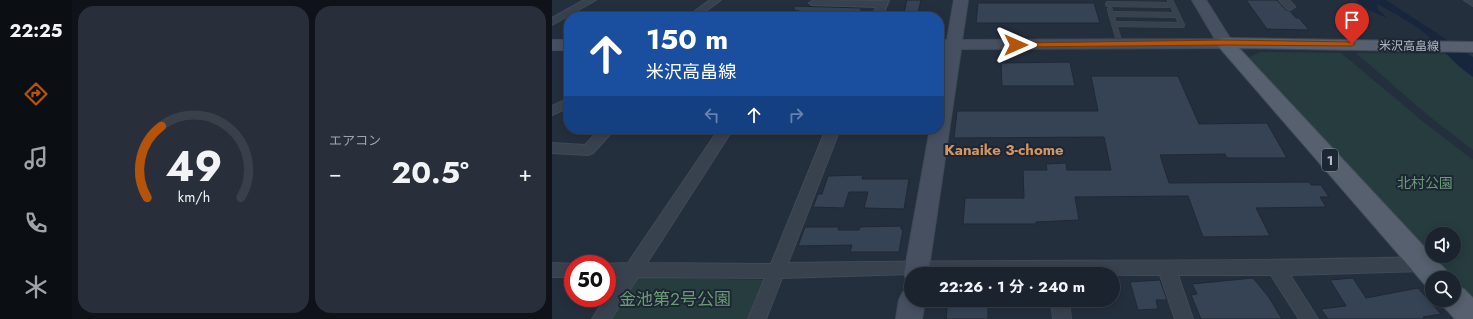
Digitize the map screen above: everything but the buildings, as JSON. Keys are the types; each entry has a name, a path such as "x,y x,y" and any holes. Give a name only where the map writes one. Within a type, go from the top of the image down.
{"main road":[{"name":"米沢高畠線","path":"1225,42 1473,47"},
{"name":"1","path":"1225,42 1430,271"},
{"path":"1461,305 1473,318"}],"street":[{"path":"570,12 591,0"},
{"path":"699,12 716,0"},
{"path":"944,68 947,45 961,0"},
{"path":"1199,0 1225,42"},
{"path":"1469,0 1473,3"},
{"path":"814,3 883,2 879,12"},
{"path":"552,22 564,15"},
{"path":"947,45 1225,42"},
{"path":"552,45 564,45"},
{"path":"552,111 564,105"},
{"path":"552,148 588,150 603,134"},
{"path":"601,319 723,134"},
{"path":"757,319 831,134"},
{"path":"918,267 935,134"},
{"path":"1120,269 1166,267 1430,271"},
{"path":"1166,267 1184,319"},
{"path":"1276,268 1309,319"},
{"path":"552,270 564,270"},
{"path":"616,270 904,271"},
{"path":"909,319 911,307"},
{"path":"1061,307 1062,319"}],"lane":[{"path":"1114,24 1182,25 1171,2 1107,2 1120,44"},
{"path":"1111,14 1177,14"}],"green space":[{"name":"北村公園","path":"1261,52 1341,53 1421,120 1473,160 1473,306 1461,293 1461,271 1441,271 1433,263 1461,263 1461,227 1425,227 1425,254 1244,59"},
{"path":"1356,53 1473,54 1473,150 1430,117"},
{"name":"金池第２号公園","path":"634,277 768,280 751,319 607,319"}],"water":[{"path":"1356,0 1386,0 1473,57 1473,77 1427,35 1409,22 1377,4 1378,9 1387,18 1369,10"}],"waterway":[{"path":"807,12 813,0"}],"district":[{"name":"Kanaike 3-chome","path":"1004,150"}],"route":[{"path":"1016,45 1225,42 1352,44"}]}
